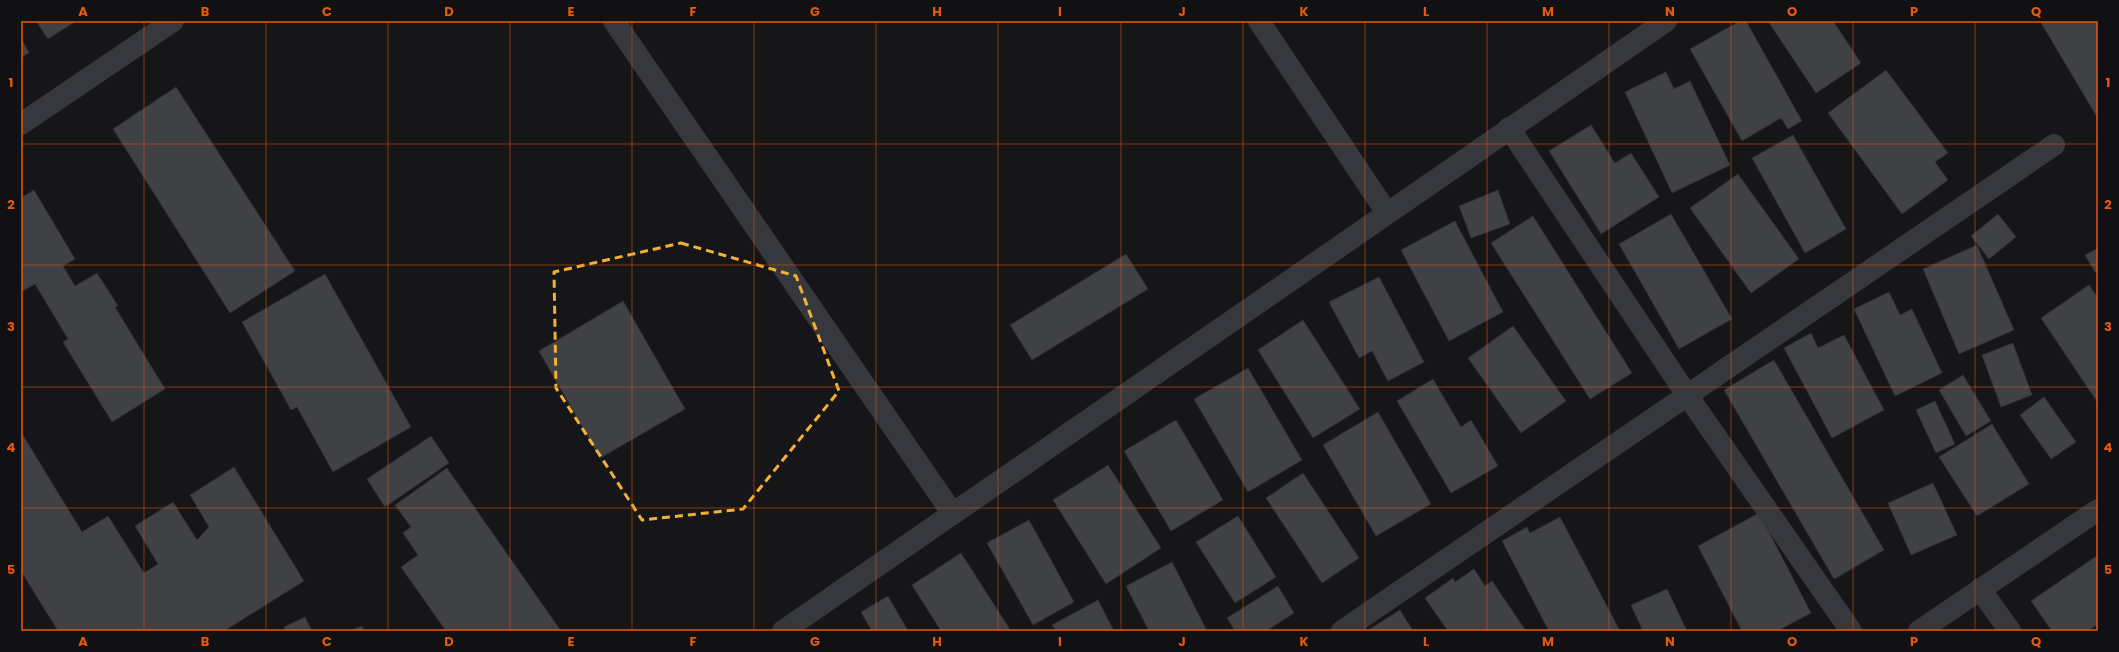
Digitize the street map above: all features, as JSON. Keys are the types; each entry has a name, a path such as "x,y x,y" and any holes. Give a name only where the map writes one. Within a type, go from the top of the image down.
{"street":[{"path":"21,124 173,21"},
{"path":"614,21 953,514"},
{"path":"1259,21 1387,213"},
{"path":"793,628 953,514 1509,128 1666,21"},
{"path":"1509,128 1687,395 1851,631"},
{"path":"1342,631 2054,145"},
{"path":"1919,631 2098,510"},
{"path":"1980,589 2010,631"}],"highlighted area":[{"path":"681,243 796,276 839,391 743,509 642,520 556,388 554,272"}],"building":[{"path":"36,21 76,21 48,39"},
{"path":"1740,21 1746,21 1802,121 1788,129 1781,118 1742,141 1690,49"},
{"path":"1768,21 1833,21 1861,63 1816,93"},
{"path":"2040,21 2098,21 2097,117"},
{"path":"21,38 29,53 21,57"},
{"path":"1886,70 1948,153 1935,162 1948,180 1902,214 1828,113"},
{"path":"1666,72 1674,89 1690,81 1730,165 1672,193 1625,92"},
{"path":"176,87 295,271 230,313 113,129"},
{"path":"1591,125 1615,163 1631,153 1659,197 1601,234 1549,151"},
{"path":"1793,135 1846,229 1805,253 1752,158"},
{"path":"1738,174 1799,259 1751,293 1690,208"},
{"path":"34,190 75,259 63,266 75,286 97,273 118,306 115,307 165,389 112,422 63,342 68,339 35,284 21,292 21,198"},
{"path":"1498,190 1510,224 1471,238 1459,206"},
{"path":"1671,214 1732,319 1679,349 1619,244"},
{"path":"1998,214 2016,237 1989,259 1971,236"},
{"path":"1533,216 1632,373 1590,399 1491,243"},
{"path":"1455,221 1503,312 1449,341 1401,250"},
{"path":"1977,245 2014,330 1959,354 1923,269"},
{"path":"2098,248 2098,270 2095,272 2085,255"},
{"path":"1126,254 1148,289 1032,360 1010,325"},
{"path":"325,274 411,427 333,472 297,407 291,410 242,322"},
{"path":"1379,277 1424,362 1388,381 1372,351 1359,358 1329,302"},
{"path":"2089,285 2098,298 2098,403 2041,318"},
{"path":"1889,292 1900,315 1912,309 1942,373 1895,396 1854,309"},
{"path":"623,301 685,409 600,458 539,351"},
{"path":"1303,320 1360,409 1313,438 1258,350"},
{"path":"1513,326 1566,401 1521,433 1468,358"},
{"path":"1811,333 1818,348 1844,335 1884,410 1832,438 1784,348"},
{"path":"2013,343 2032,395 2001,407 1982,355"},
{"path":"1774,360 1884,550 1834,579 1724,390"},
{"path":"1248,368 1302,460 1248,492 1194,399"},
{"path":"1963,375 1991,421 1966,436 1939,390"},
{"path":"1433,379 1461,427 1471,420 1498,466 1451,493 1397,401"},
{"path":"2044,397 2076,442 2051,459 2020,415"},
{"path":"1935,401 1955,444 1936,453 1916,410"},
{"path":"1378,412 1431,504 1376,536 1323,445"},
{"path":"1176,420 1223,500 1171,531 1124,451"},
{"path":"1992,424 2029,484 1977,516 1939,457"},
{"path":"21,432 82,532 108,516 144,573 158,564 135,526 173,502 197,540 209,527 190,495 234,467 304,581 224,631 58,631 21,571"},
{"path":"431,436 449,463 385,507 367,479"},
{"path":"1108,465 1161,548 1106,584 1053,500"},
{"path":"447,468 561,631 446,631 401,567 418,555 403,533 411,527 395,505"},
{"path":"1303,473 1359,558 1322,583 1266,498"},
{"path":"1933,483 1957,535 1911,555 1888,503"},
{"path":"1759,513 1811,613 1777,631 1742,631 1698,546"},
{"path":"1238,516 1276,577 1235,603 1196,542"},
{"path":"1560,517 1620,631 1549,631 1502,541 1527,527 1530,533"},
{"path":"1029,520 1074,602 1033,625 987,543"},
{"path":"961,553 1011,631 941,631 912,585"},
{"path":"2098,555 2098,624 2088,631 2052,631 2031,601"},
{"path":"1172,562 1207,631 1149,631 1126,586"},
{"path":"1474,569 1485,586 1492,581 1526,631 1448,631 1425,598 1453,578 1455,582"},
{"path":"1278,586 1294,613 1266,631 1235,631 1227,618"},
{"path":"1667,589 1687,631 1643,631 1631,605"},
{"path":"888,596 908,631 872,631 861,612"},
{"path":"1098,600 1114,631 1056,631 1052,625"},
{"path":"1400,610 1413,631 1367,631"},
{"path":"305,617 312,631 286,631 284,627"},
{"path":"362,626 364,631 349,631"}]}
